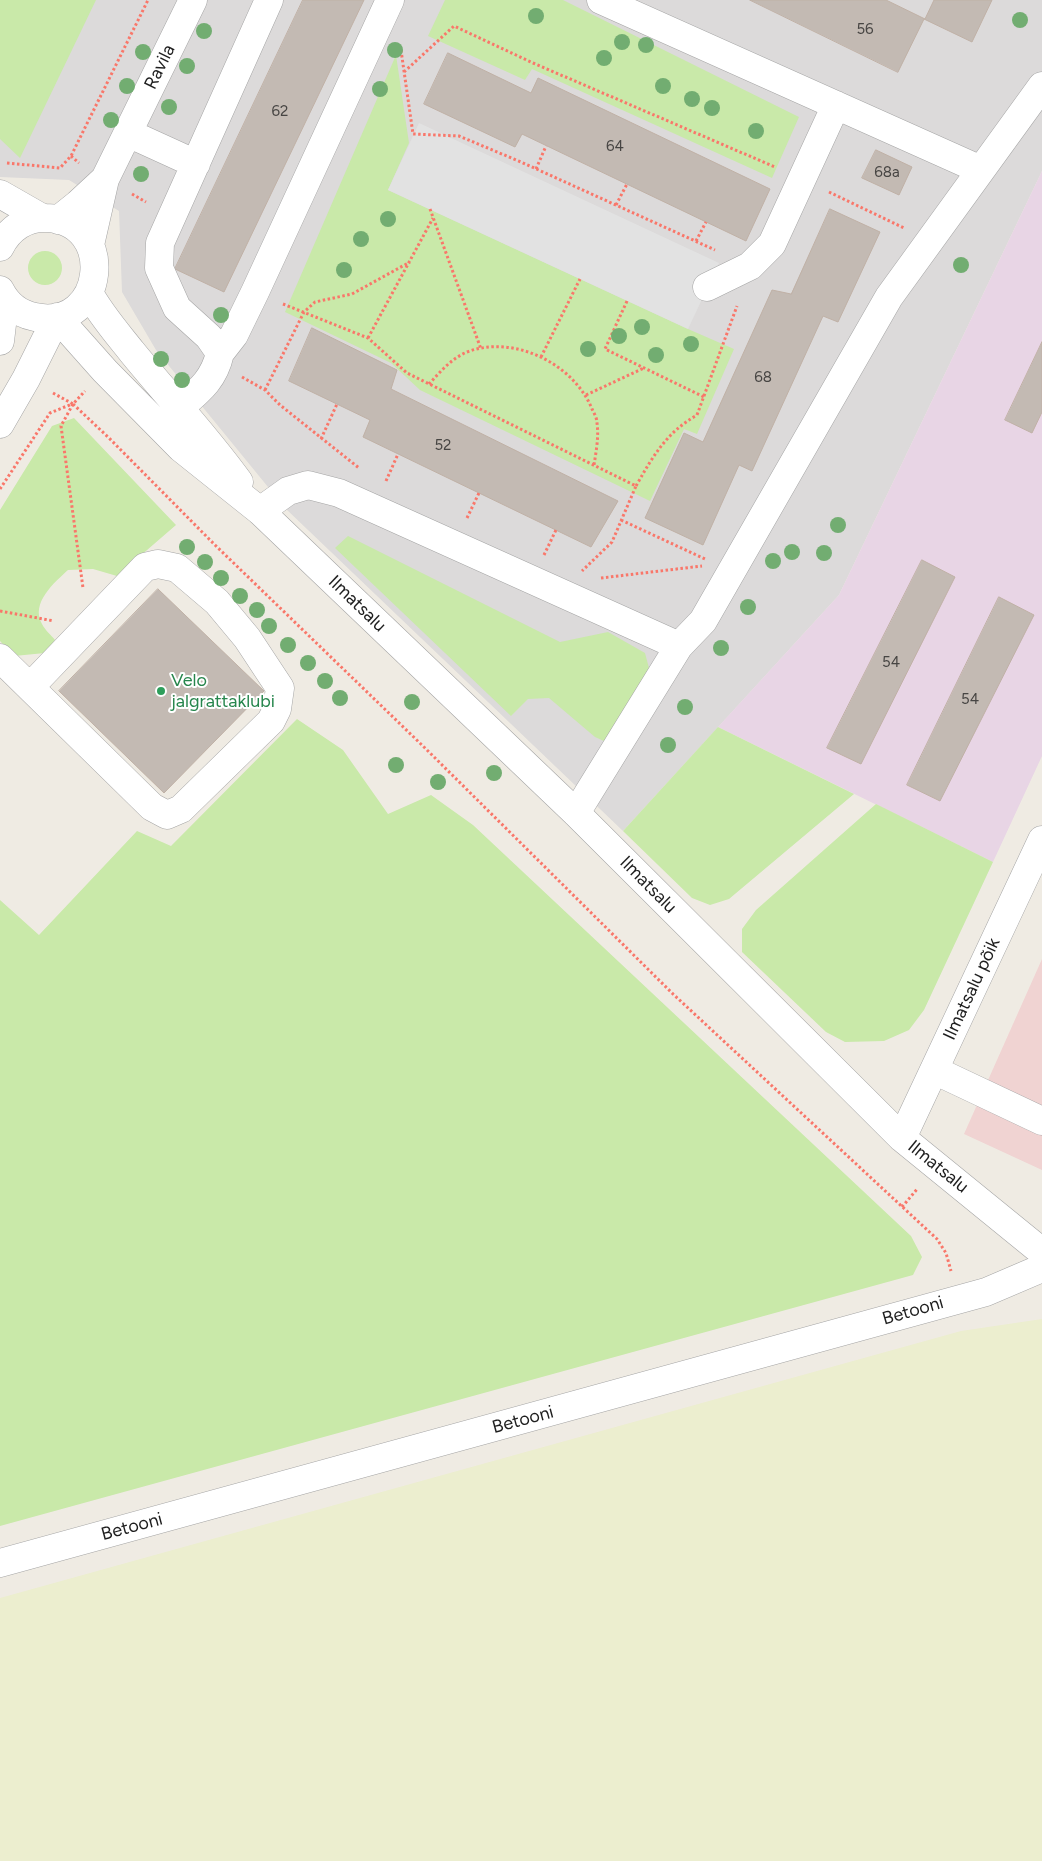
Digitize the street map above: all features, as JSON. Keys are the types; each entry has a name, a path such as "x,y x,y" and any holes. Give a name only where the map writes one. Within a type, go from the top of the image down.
{"street":[{"name":"Ravila","path":"90,245 106,179 193,0"},
{"path":"220,353 209,337 177,308 159,268 160,243 269,0"},
{"path":"178,408 207,384 220,353 234,335 390,0"},
{"path":"601,0 981,170"},
{"path":"576,814 679,646 703,621 726,563 889,297 1042,86"},
{"path":"707,287 752,263 772,244 836,105"},
{"path":"128,133 196,164"},
{"name":"Ravila","path":"0,246 4,238 15,228 28,221 50,219 78,204 106,179"},
{"path":"0,194 50,219 71,225 82,234 90,245 95,261 95,278 89,294 81,304 57,318 42,319 28,316 15,309 2,294"},
{"path":"0,341 2,294"},
{"name":"Ilmatsalu","path":"89,294 99,310 178,408 220,456 260,511"},
{"path":"0,424 26,379 57,318"},
{"name":"Ilmatsalu","path":"57,318 181,448 260,511 576,814 902,1138 1042,1252"},
{"path":"260,511 288,491 308,485 339,494 679,646"},
{"path":"0,658 152,807 167,815 181,809 271,720 277,709 280,688 247,638 217,602 177,568 158,564 145,567 30,687"},
{"name":"Ilmatsalu põik","path":"902,1138 1042,840"},
{"path":"934,1070 1042,1121"},
{"name":"Betooni","path":"0,1563 986,1292 1042,1268"}],"path":[{"path":"0,163 60,168 71,156 148,0"},
{"path":"404,72 454,26 533,63 802,179 930,240"},
{"path":"400,45 413,134 459,136 696,241 752,263 697,415 681,424 653,454 636,486 612,542 560,593"},
{"path":"536,169 546,146"},
{"path":"616,205 627,184"},
{"path":"430,209 481,348"},
{"path":"368,338 433,218"},
{"path":"696,241 706,222"},
{"path":"265,390 304,312 315,302 352,294 410,262"},
{"path":"542,358 580,279"},
{"path":"255,292 368,338 407,373 636,486"},
{"path":"626,301 605,349 704,397"},
{"path":"429,384 450,363 466,353 481,348 511,347 542,358 563,371 586,395 597,422 597,446 594,466"},
{"path":"586,395 644,368"},
{"path":"0,611 88,627 61,426 73,404 90,386"},
{"path":"52,392 73,404 109,438 208,538 440,762 673,994 937,1239 946,1253 959,1299"},
{"path":"0,489 50,413 73,404"},
{"path":"322,438 337,404"},
{"path":"383,486 398,454"},
{"path":"466,520 479,493"},
{"path":"621,520 726,563"},
{"path":"544,557 556,530"},
{"path":"600,578 726,563"},
{"path":"902,1207 923,1182"}],"shaded area":[{"path":"0,0 1042,0 1042,171 839,595 623,831 286,509 156,350 122,292 119,211 69,180 0,177"},
{"path":"419,123 719,263 688,329 388,190"},
{"path":"1042,171 1042,756 993,862 718,727 839,595"},
{"path":"1042,959 1042,1170 964,1134"}],"green space":[{"path":"0,0 96,0 20,158 0,139"},
{"path":"445,0 563,0 799,117 772,178 532,69 525,80 428,36"},
{"path":"396,55 409,143 388,190 734,349 697,434 684,429 650,501 420,390 391,363 285,312"},
{"path":"45,251 52,252 57,256 61,261 61,275 57,280 52,284 45,285 38,284 33,280 29,275 28,268 29,261 33,256 38,252"},
{"path":"74,418 176,525 117,576 93,569 68,570 51,587 39,608 42,624 55,640 45,653 14,656 0,641 0,510 52,426"},
{"path":"348,536 560,642 608,632 645,653 649,668 606,742 595,737 549,698 528,699 511,716 335,548"},
{"path":"297,719 343,750 388,814 431,795 473,825 911,1236 922,1257 913,1275 0,1526 0,900 39,935 137,831 171,846"},
{"path":"718,727 854,794 729,899 710,905 692,898 623,831"},
{"path":"876,804 993,862 924,1010 909,1030 884,1041 845,1042 826,1032 742,952 742,929 756,910"},
{"path":"1042,1319 1042,1861 0,1861 0,1598 961,1331"}],"building":[{"path":"303,0 364,0 224,292 175,269"},
{"path":"750,0 886,0 925,19 934,0 992,0 972,42 924,19 898,72"},
{"path":"448,53 531,93 538,78 770,189 746,241 522,134 515,147 424,104"},
{"path":"876,150 912,167 899,195 862,178"},
{"path":"830,209 880,232 838,322 823,316 752,471 739,465 703,545 645,518 684,433 703,442 772,290 791,294"},
{"path":"312,328 397,370 391,389 618,501 591,547 363,437 370,420 289,381"},
{"path":"1042,342 1042,412 1032,433 1005,420"},
{"path":"922,560 955,577 861,764 827,748"},
{"name":"Velo jalgrattaklubi","path":"158,589 264,691 164,793 59,691"},
{"path":"999,597 1034,615 940,801 907,785"}],"place":[{"name":"Velo jalgrattaklubi","path":"161,691"}]}
